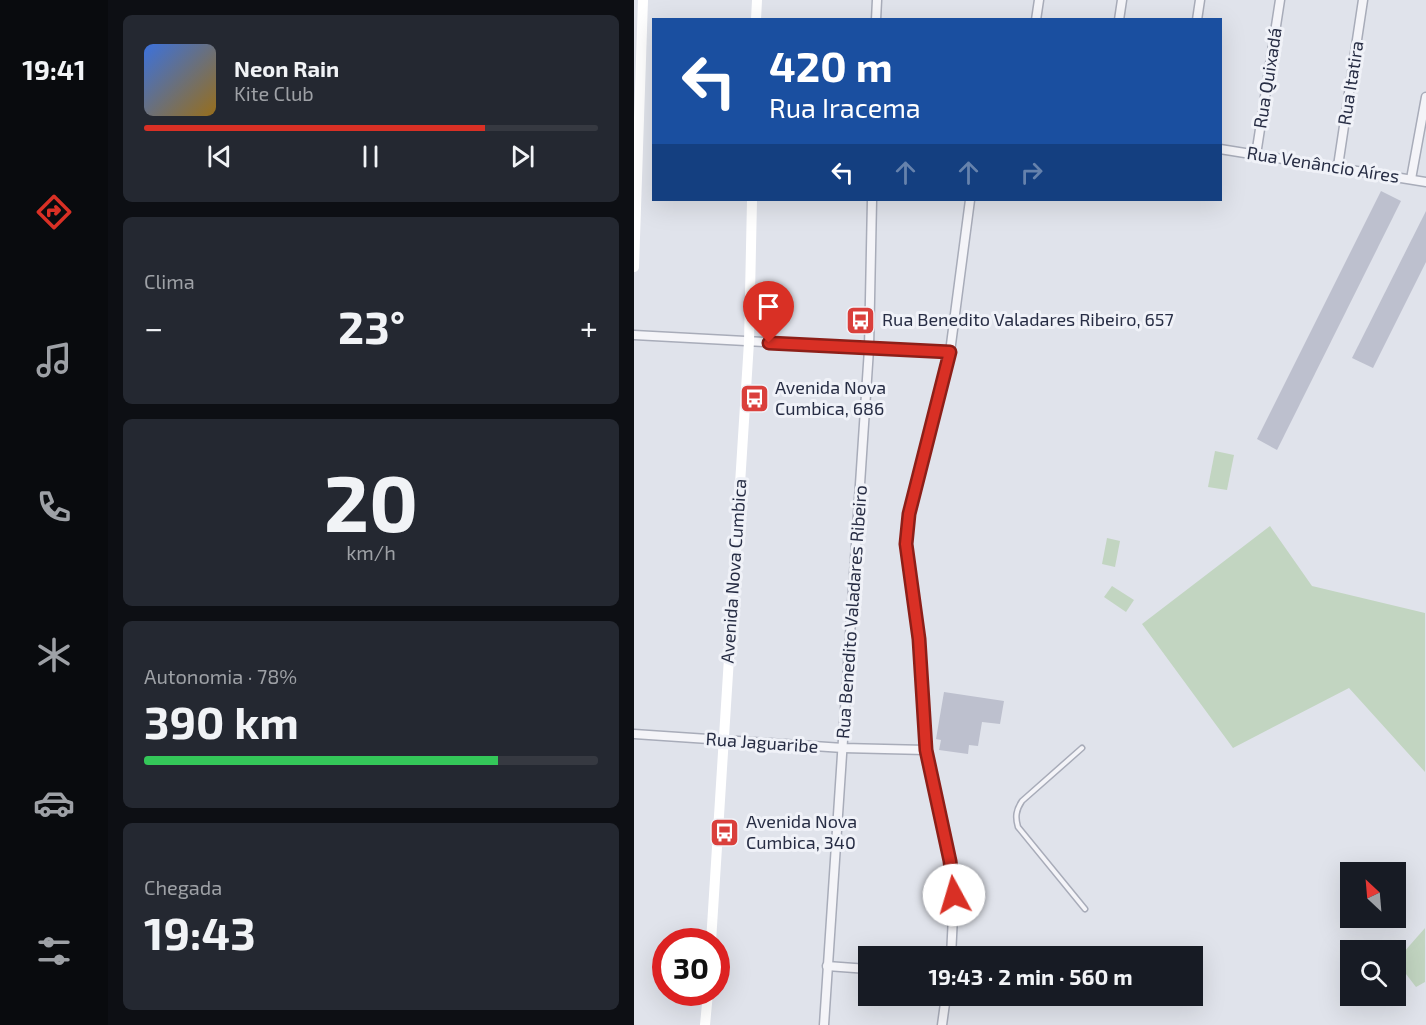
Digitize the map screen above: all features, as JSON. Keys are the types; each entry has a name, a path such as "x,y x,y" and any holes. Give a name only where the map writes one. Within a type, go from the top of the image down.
{"street":[{"path":"636,0 644,15"},
{"path":"634,267 638,75 644,15 643,0"},
{"path":"756,18 757,0"},
{"path":"876,18 877,0"},
{"path":"1036,18 1039,0"},
{"path":"1118,18 1122,0"},
{"path":"1197,18 1200,0"},
{"name":"Rua Quixadá","path":"1255,155 1280,0"},
{"name":"Rua Itatira","path":"1338,166 1363,0"},
{"path":"1411,179 1426,97"},
{"name":"Rua Venâncio Aíres","path":"1222,149 1338,166 1426,182"},
{"name":"Avenida Nova Cumbica","path":"712,928 749,342 752,201"},
{"name":"Rua Benedito Valadares Ribeiro","path":"824,1025 869,348 872,201"},
{"path":"952,946 954,895 950,861 926,750 919,639 906,560 906,529 950,352 970,201"},
{"path":"634,335 950,352"},
{"name":"Rua Jaguaribe","path":"634,734 843,748 926,750"},
{"path":"827,966 858,968"},
{"path":"705,1025 707,1006"},
{"path":"942,1025 945,1006"}],"lane":[{"path":"1082,748 1022,801 1016,820 1018,827 1085,909"}],"green space":[{"path":"1215,451 1234,455 1227,490 1208,487"},
{"path":"1270,526 1312,586 1425,613 1425,772 1349,688 1233,748 1142,624"},
{"path":"1107,538 1120,541 1115,567 1102,564"},
{"path":"1112,586 1134,600 1126,612 1104,597"},
{"path":"1425,928 1425,982 1416,987 1406,974 1406,950"}],"building":[{"path":"1381,191 1401,201 1277,450 1257,439"},
{"path":"1426,211 1426,262 1373,368 1352,358"},
{"path":"944,692 1004,701 1000,724 982,722 978,746 969,745 968,754 939,750 941,740 936,739"}],"place":[{"name":"Rua Benedito Valadares Ribeiro, 657","path":"861,320"},
{"name":"Avenida Nova Cumbica, 686","path":"754,398"},
{"name":"Avenida Nova Cumbica, 340","path":"725,832"}],"route":[{"path":"769,343 950,352 909,514 906,529 906,560 919,639 926,750 950,861 954,895"}]}
